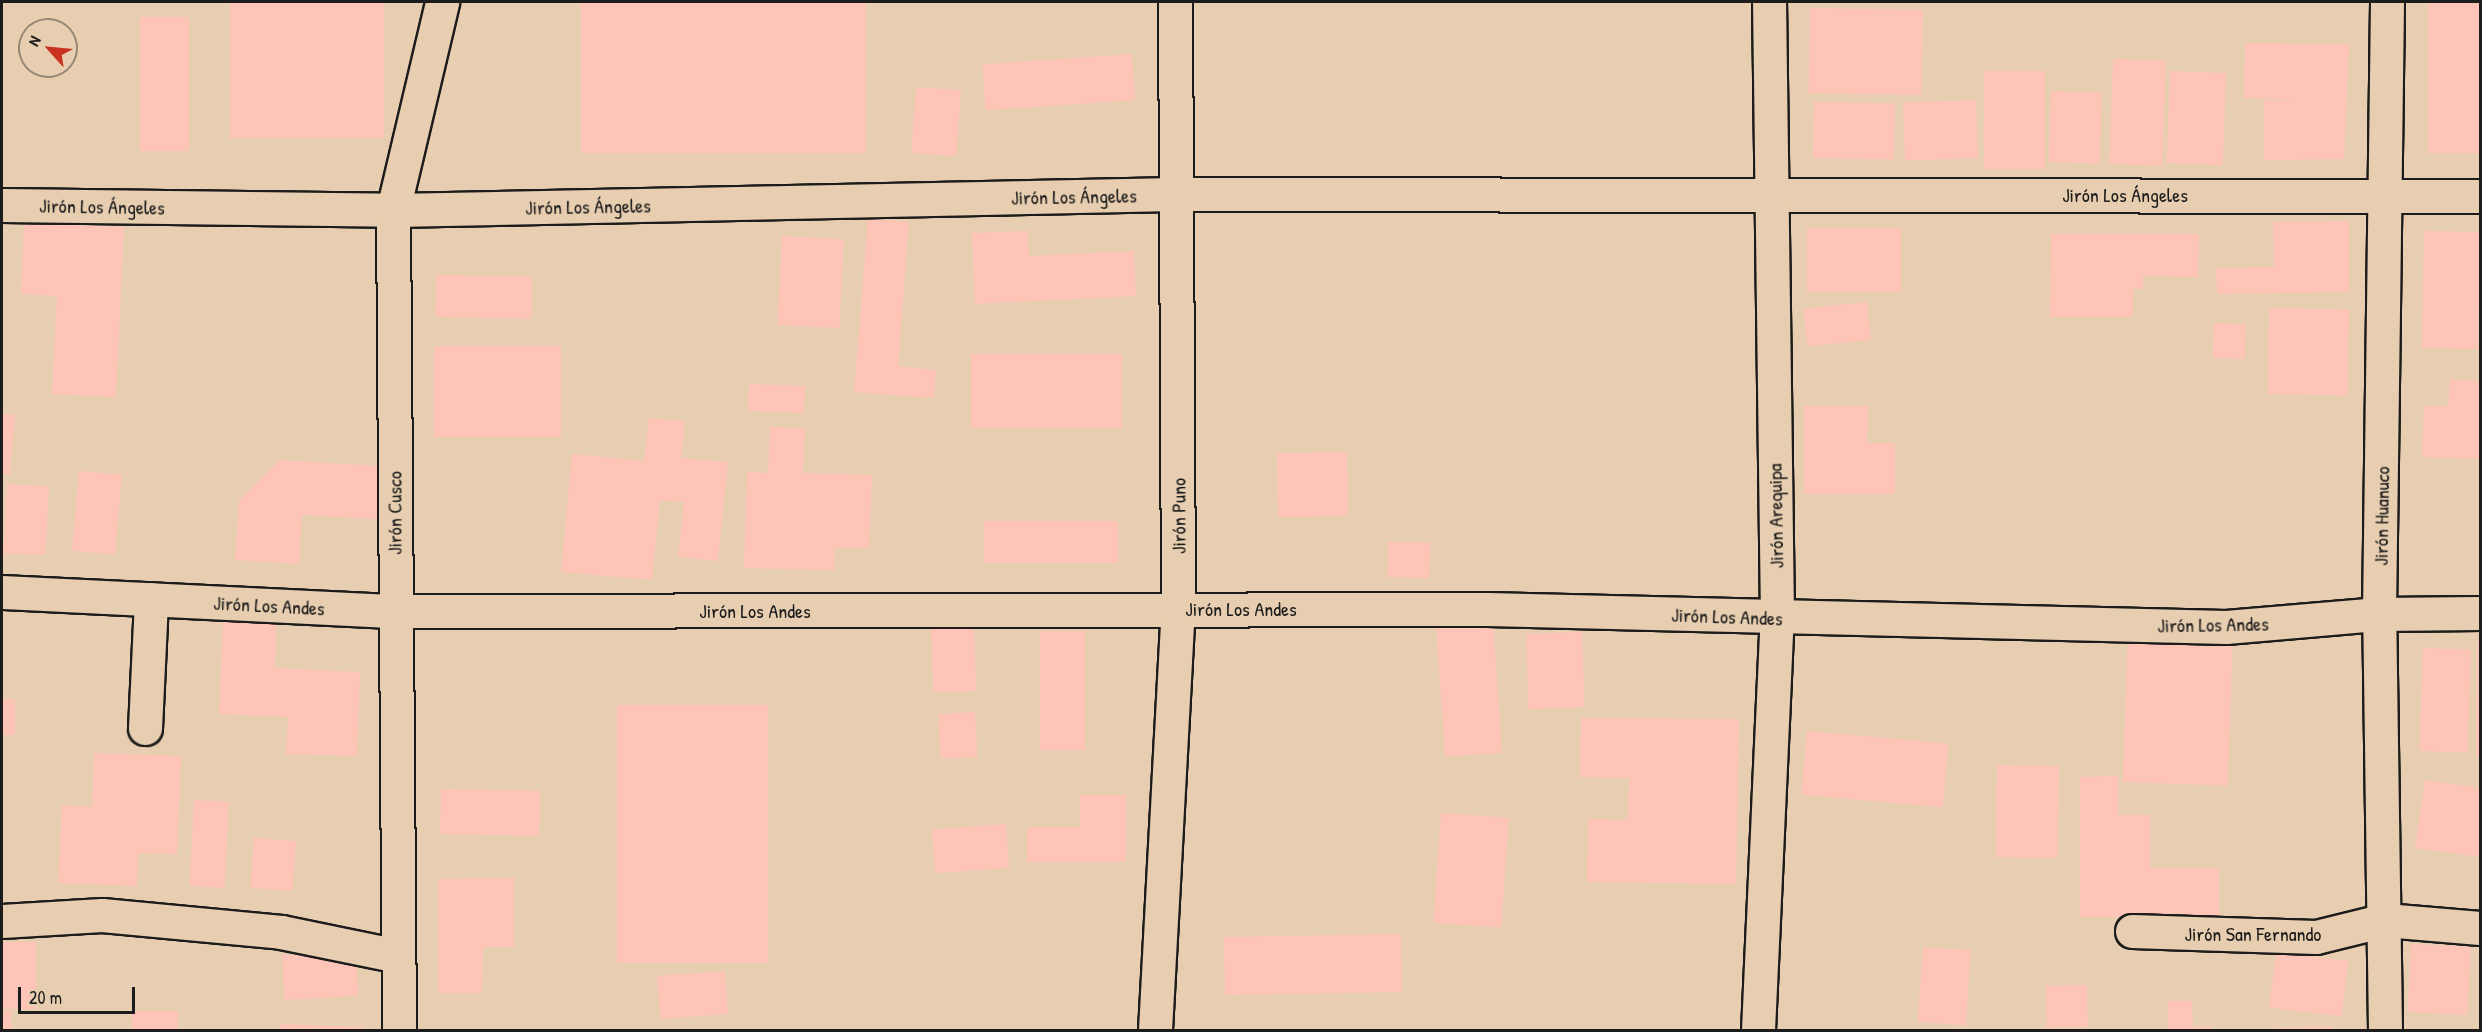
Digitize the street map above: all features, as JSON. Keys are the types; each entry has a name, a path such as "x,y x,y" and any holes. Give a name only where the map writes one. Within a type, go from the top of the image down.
{"street":[{"name":"Jirón Cusco","path":"399,1030 394,611 393,210 442,2"},
{"name":"Jirón Puno","path":"1155,1030 1178,608 1175,2"},
{"name":"Jirón Arequipa","path":"1758,1030 1777,618 1769,2"},
{"name":"Jirón Huanuco","path":"2385,1030 2379,615 2387,2"},
{"name":"Jirón Los Ángeles","path":"2,205 393,210 1175,194 1770,193 2481,196"},
{"name":"Jirón Los Andes","path":"2,592 394,611 1487,609 1777,618 2226,627 2379,615 2481,613"},
{"path":"145,728 151,599"},
{"path":"2,921 102,915 281,932 398,956"},
{"name":"Jirón San Fernando","path":"2132,931 2316,937 2385,920 2481,928"}],"building":[{"path":"230,2 384,2 384,138 230,138"},
{"path":"581,2 866,2 866,153 581,153"},
{"path":"2428,2 2480,2 2480,153 2428,153"},
{"path":"1810,8 1923,10 1921,95 1809,93"},
{"path":"140,17 189,17 189,151 140,151"},
{"path":"2245,43 2349,44 2344,159 2264,160 2264,100 2306,99 2244,98"},
{"path":"1132,54 1135,100 986,110 982,64"},
{"path":"2113,59 2166,61 2162,166 2109,164"},
{"path":"1984,71 2045,71 2045,169 1984,169"},
{"path":"2170,71 2226,73 2223,165 2167,163"},
{"path":"916,87 961,90 956,156 911,153"},
{"path":"2051,91 2102,93 2099,164 2049,162"},
{"path":"1976,100 1978,158 1905,161 1903,103"},
{"path":"1814,102 1895,103 1894,159 1813,158"},
{"path":"868,219 909,222 898,366 936,370 934,398 854,392"},
{"path":"2349,221 2349,292 2217,294 2216,268 2274,267 2273,222"},
{"path":"24,223 124,227 116,397 52,394 57,296 21,294"},
{"path":"1807,228 1901,228 1901,292 1807,292"},
{"path":"1028,231 1029,256 1134,251 1136,296 975,304 972,233"},
{"path":"2424,231 2480,232 2478,349 2422,348"},
{"path":"2051,234 2199,234 2198,277 2143,276 2143,289 2133,289 2133,317 2050,317"},
{"path":"782,236 844,239 839,328 777,325"},
{"path":"436,275 532,277 531,319 435,317"},
{"path":"1867,302 1871,340 1807,346 1803,309"},
{"path":"2269,308 2349,309 2347,395 2267,394"},
{"path":"2214,323 2246,324 2245,359 2213,358"},
{"path":"434,346 561,346 561,437 434,437"},
{"path":"971,354 1122,354 1122,428 971,428"},
{"path":"2450,379 2480,381 2480,459 2422,457 2424,406 2448,406"},
{"path":"749,384 805,386 804,413 748,411"},
{"path":"1804,406 1868,406 1867,443 1895,443 1895,494 1804,494"},
{"path":"2,414 15,415 10,474 2,473"},
{"path":"649,418 685,421 681,458 728,462 718,561 678,557 684,502 660,500 652,580 561,572 572,454 644,461"},
{"path":"770,427 805,428 803,473 872,475 869,548 835,548 834,570 744,568 747,472 768,473"},
{"path":"1347,452 1348,516 1278,517 1277,453"},
{"path":"280,460 380,466 377,519 302,515 299,564 235,560 239,500"},
{"path":"79,471 122,475 115,554 72,551"},
{"path":"7,484 49,486 45,555 3,553"},
{"path":"984,521 1118,521 1118,563 984,563"},
{"path":"1388,542 1430,543 1429,578 1387,577"},
{"path":"223,622 276,624 275,668 360,672 357,756 286,754 288,717 219,714"},
{"path":"1493,624 1502,753 1445,757 1436,628"},
{"path":"974,626 976,691 933,692 931,628"},
{"path":"1040,631 1085,631 1085,750 1040,750"},
{"path":"2128,631 2233,635 2228,786 2123,782"},
{"path":"1582,632 1585,707 1529,709 1526,634"},
{"path":"2478,640 2480,640 2480,757 2476,757"},
{"path":"2423,648 2471,650 2467,753 2419,751"},
{"path":"2,699 15,699 15,735 2,735"},
{"path":"617,705 768,705 768,963 617,963"},
{"path":"975,712 977,757 940,759 938,714"},
{"path":"1581,718 1739,719 1736,884 1587,882 1588,819 1628,820 1629,778 1580,777"},
{"path":"1807,731 1948,743 1943,807 1801,795"},
{"path":"94,753 181,756 177,854 138,853 137,886 58,883 62,805 92,807"},
{"path":"1997,765 2059,766 2057,858 1995,857"},
{"path":"2118,776 2118,815 2150,815 2150,868 2219,868 2219,917 2080,917 2080,777"},
{"path":"2425,780 2480,788 2480,857 2415,848"},
{"path":"441,789 540,791 539,836 440,834"},
{"path":"1080,795 1126,795 1126,862 1027,862 1027,827 1080,827"},
{"path":"194,800 229,802 224,888 189,886"},
{"path":"1441,813 1509,818 1501,927 1433,923"},
{"path":"1006,824 1009,868 935,873 932,829"},
{"path":"254,838 296,841 292,891 251,888"},
{"path":"514,878 514,947 483,947 482,993 438,993 438,879"},
{"path":"1401,934 1402,992 1225,995 1224,937"},
{"path":"2,942 36,942 36,1009 2,1009"},
{"path":"2411,944 2471,947 2467,1015 2407,1012"},
{"path":"1923,947 1971,950 1966,1025 1918,1022"},
{"path":"356,952 358,996 284,1000 282,956"},
{"path":"2276,952 2348,961 2342,1016 2269,1008"},
{"path":"725,971 728,1014 660,1019 657,976"},
{"path":"2087,985 2088,1027 2047,1028 2046,986"},
{"path":"2168,1001 2192,1001 2193,1027 2211,1027 2211,1030 2168,1030"},
{"path":"2,1011 11,1011 11,1030 2,1030"},
{"path":"132,1011 178,1011 178,1030 132,1030"},
{"path":"280,1024 362,1027 362,1030 280,1030"},
{"path":"2332,1027 2332,1030 2275,1030 2275,1028"}]}
